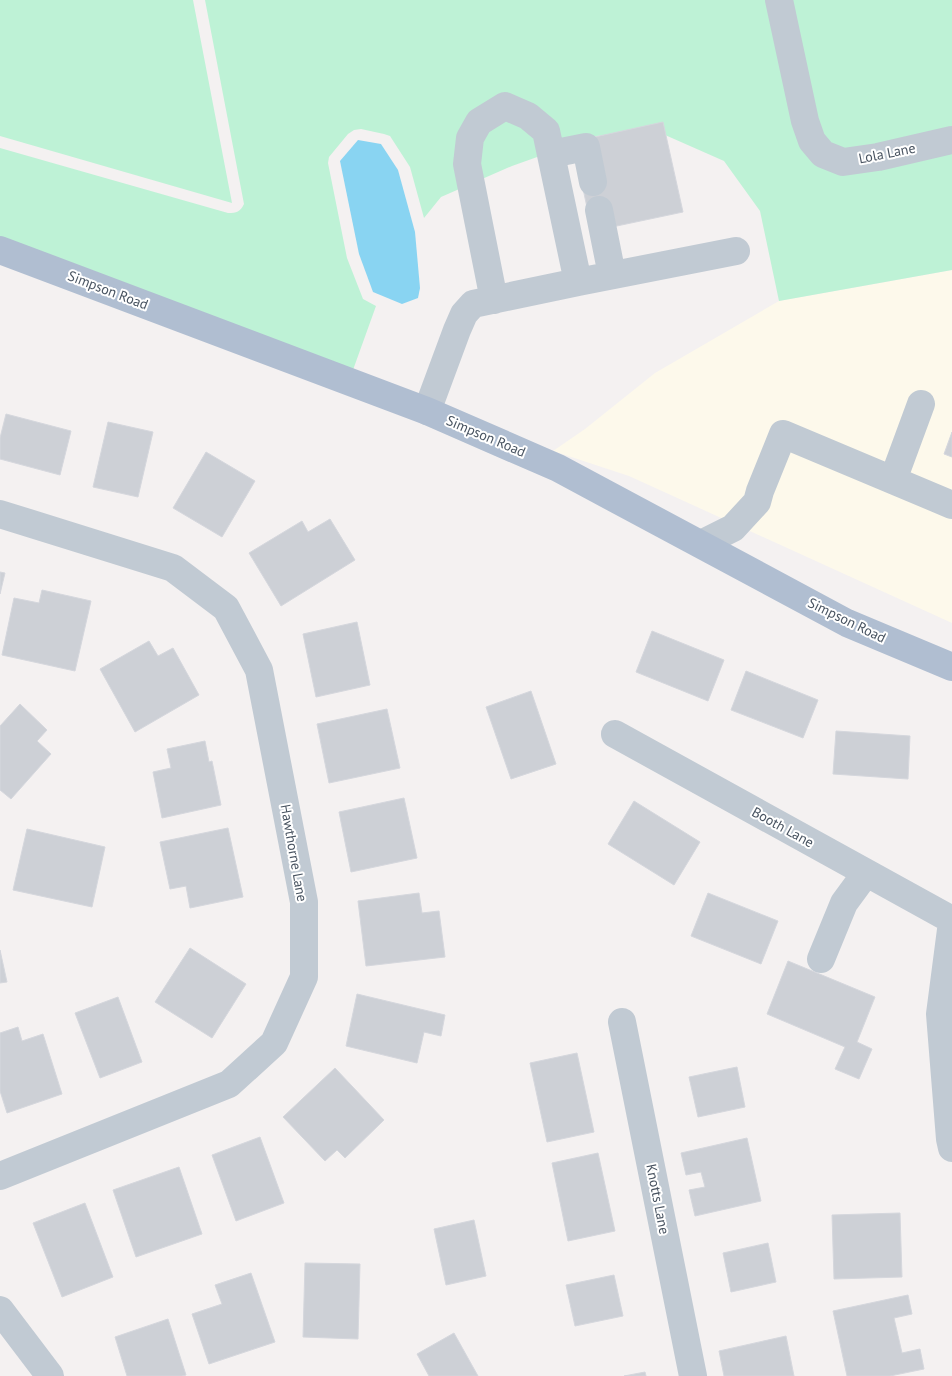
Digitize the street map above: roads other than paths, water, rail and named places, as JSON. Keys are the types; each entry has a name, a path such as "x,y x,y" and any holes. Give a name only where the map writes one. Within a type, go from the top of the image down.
{"main road":[{"name":"Simpson Road","path":"0,250 427,411 558,468 847,623 952,667"}],"street":[{"name":"Lola Lane","path":"780,0 805,121 812,141 823,154 843,162 878,157 952,140"},
{"path":"494,300 467,164 470,138 479,122 505,106 528,116 546,131 578,282"},
{"path":"551,154 586,147 593,182"},
{"path":"598,210 612,275"},
{"path":"427,411 456,330 464,314 473,304 736,251"},
{"path":"893,480 920,404"},
{"path":"701,544 733,528 757,502 783,434 952,505"},
{"name":"Hawthorne Lane","path":"0,514 173,568 226,608 259,670 304,902 304,977 274,1044 229,1084 0,1176"},
{"name":"Booth Lane","path":"615,734 952,921"},
{"path":"821,959 844,903 866,873"},
{"path":"952,921 940,1014 952,1148"},
{"name":"Knotts Lane","path":"622,1022 693,1376"},
{"path":"0,1310 50,1376"}],"water":[{"path":"358,140 381,144 398,170 415,232 420,288 418,298 402,304 373,292 359,254 340,161"}]}
